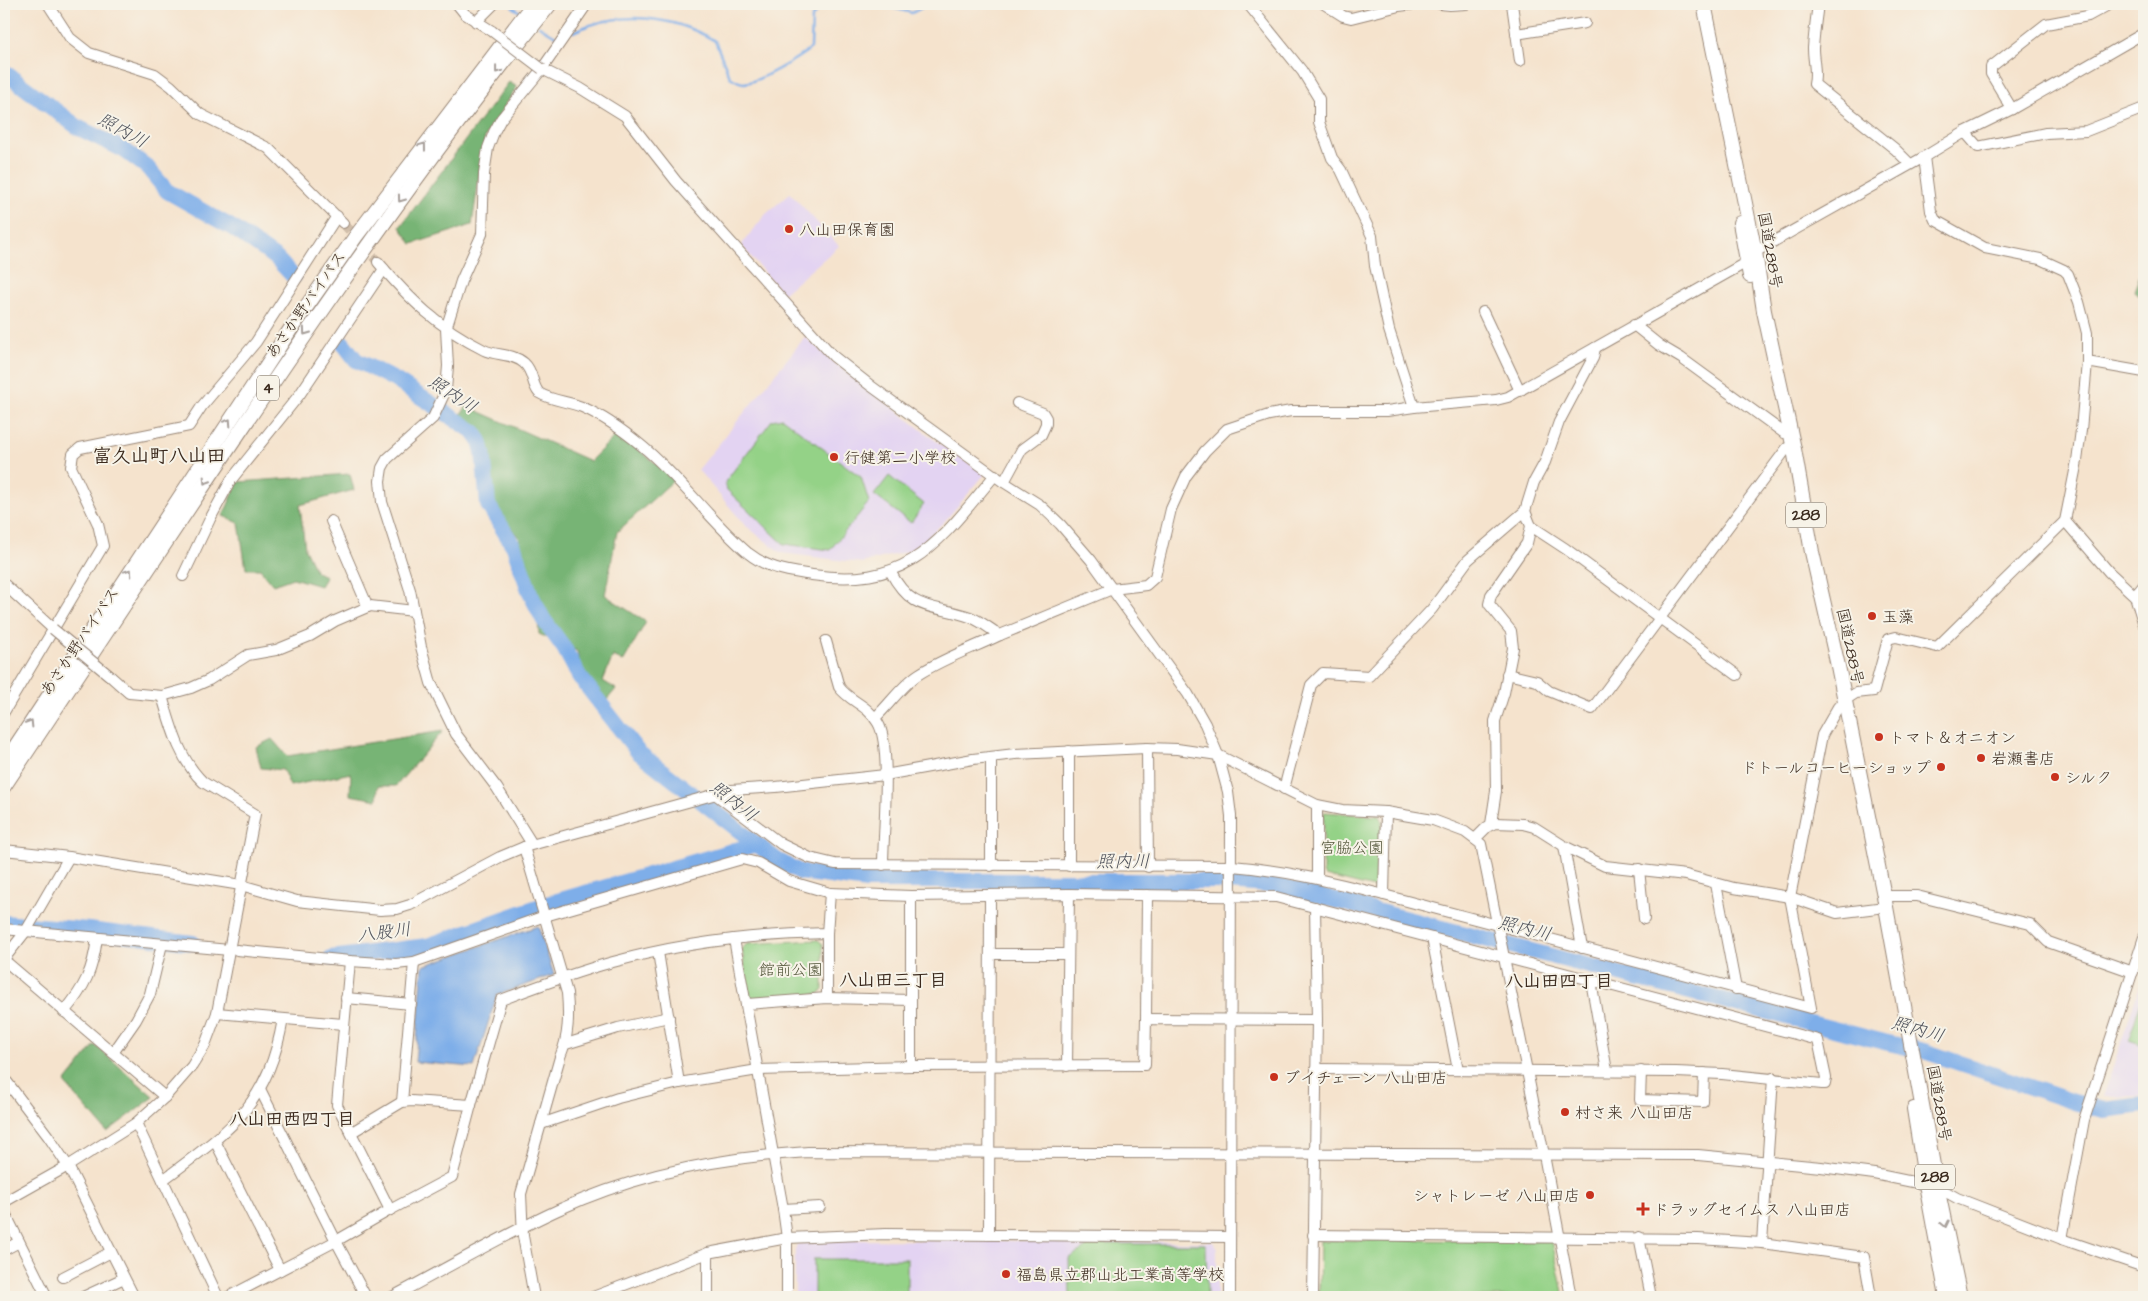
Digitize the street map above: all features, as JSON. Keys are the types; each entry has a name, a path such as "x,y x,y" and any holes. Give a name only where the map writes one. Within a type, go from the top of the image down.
{"highway":[{"name":"あさか野バイパス","path":"4,764 292,327 356,236 533,4"},
{"name":"あさか野バイパス","path":"4,786 306,332 411,185 550,4"},
{"name":"国道288号","path":"1700,4 1751,257 1794,449 1841,704"},
{"name":"国道288号","path":"1704,4 1784,433 1881,902 1931,1186 1947,1297"},
{"name":"国道288号","path":"1931,1186 1960,1297"}],"street":[{"path":"4,712 103,546 98,524 71,468 73,454 80,448 189,426 202,406 256,342 340,219 268,148 200,114 171,86 155,74 89,53 70,38 48,4"},
{"path":"457,4 465,14 542,68 580,88 625,116 676,181 833,356 871,386 1051,514 1091,560 1188,694 1205,724 1218,755 1228,792 1231,816 1230,1297"},
{"path":"476,22 494,4"},
{"path":"534,1297 522,1229 520,1194 560,1057 566,1044 569,1011 528,846 497,788 456,734 431,683 414,611 382,502 380,474 387,458 433,418 446,390 448,375 446,329 461,281 482,234 484,174 488,148 501,119 542,68 587,4"},
{"path":"1248,4 1302,71 1319,98 1319,122 1332,158 1341,170 1372,236 1375,266 1389,330 1414,407"},
{"path":"1324,4 1343,16 1351,18 1383,9 1414,4"},
{"path":"1440,4 1466,4"},
{"path":"1512,4 1520,62"},
{"path":"1818,4 1814,29 1813,60 1816,75 1814,84 1895,149 1910,164"},
{"path":"2012,109 1990,74 1991,67 2046,24 2088,16 2110,4"},
{"path":"1516,34 1585,23"},
{"path":"875,718 904,686 918,674 1000,635 1112,590 1146,585 1155,577 1171,509 1186,476 1205,451 1226,430 1269,415 1291,411 1388,411 1496,400 1520,391 1965,132 2012,109 2144,33"},
{"path":"1965,132 1978,147 2046,133 2086,131 2144,108"},
{"path":"715,794 752,821 768,836 810,858 835,864 1232,866 1266,868 1317,878 1384,895 1811,1008 1790,897 1822,734 1841,704 1856,693 1874,691 1888,639 1896,637 1937,647 2065,521 2078,455 2087,362 2086,322 2068,274 2058,266 2040,259 1985,248 1935,220 1931,211 1924,157"},
{"path":"183,576 210,518 231,480 300,394 381,266 430,318 446,329 487,351 519,359 532,372 538,393 582,407 643,447 686,487 725,532 749,554 773,568 785,572 846,578 871,576 890,571 923,553 939,538 995,475"},
{"path":"1483,312 1520,391"},
{"path":"1634,325 1784,433"},
{"path":"1284,789 1310,686 1323,672 1369,676 1432,609 1468,560 1525,511 1534,482 1545,462 1559,422 1593,358 1595,348"},
{"path":"2087,362 2144,372"},
{"path":"1004,482 1022,449 1042,435 1046,424 1046,418 1043,413 1017,403"},
{"path":"1507,674 1536,681 1548,691 1592,708 1787,448"},
{"path":"1525,511 1532,526 1736,675"},
{"path":"331,521 368,607"},
{"path":"2065,521 2109,572 2135,596 2144,625"},
{"path":"1475,839 1490,824 1496,791 1495,721 1504,693 1514,648 1513,635 1491,607 1489,601 1491,595 1527,543 1532,526"},
{"path":"890,571 898,585 919,604 970,618 1000,635"},
{"path":"4,584 53,629 129,693 162,696 209,680 248,656 276,650 310,636 368,607 414,611"},
{"path":"2135,596 2144,585"},
{"path":"826,641 839,687 843,692 868,709 880,725 885,744 882,864"},
{"path":"4,1202 68,1166 136,1123 165,1097 192,1066 202,1050 217,1013 233,950 241,885 255,823 255,814 203,782 196,775 176,740 162,696"},
{"path":"1147,748 1148,867"},
{"path":"4,850 69,857 241,885 297,902 380,910 397,909 433,894 500,857 528,846 731,790 885,775 991,757 1069,751 1147,748 1178,749 1218,755 1317,805 1342,810 1386,812 1433,820 1452,826 1481,844 1571,1297"},
{"path":"1069,751 1069,866"},
{"path":"991,757 991,866"},
{"path":"1317,805 1317,878"},
{"path":"1384,895 1386,812"},
{"path":"1490,824 1528,825 1598,864 1686,875 1716,884 1790,897 1836,913 1881,902 1917,896 2030,924 2048,942 2133,972"},
{"path":"1564,846 1582,948"},
{"path":"69,857 26,932 4,960 165,1097"},
{"path":"4,929 396,964 414,962 545,916 742,859 758,863 789,881 830,893 911,896 1069,894 1276,897 1818,1040 1826,1075 1825,1084 1704,1073 1641,1071 1316,1069"},
{"path":"1639,869 1644,919"},
{"path":"1716,884 1736,989"},
{"path":"827,998 827,933 830,893"},
{"path":"1066,1066 1069,894"},
{"path":"989,1235 990,895"},
{"path":"911,896 911,1066"},
{"path":"541,1124 618,1098 679,1083 758,1070 911,1066 1145,1065 1147,896"},
{"path":"1313,1297 1317,1020 1316,907"},
{"path":"228,1297 336,1241 452,1177 501,1000 613,962 658,952 734,939 800,933 827,933"},
{"path":"2062,1239 2086,1115 2144,937"},
{"path":"64,1012 83,988 89,977 98,938"},
{"path":"1432,938 1458,1070"},
{"path":"734,939 783,1209 787,1238 788,1297"},
{"path":"113,1053 136,1020 150,994 162,944"},
{"path":"658,952 679,1083"},
{"path":"990,954 1068,954"},
{"path":"350,961 337,1104 390,1210"},
{"path":"402,1102 414,962"},
{"path":"1591,980 1607,1071"},
{"path":"346,998 411,1004"},
{"path":"747,1004 827,998 911,1000"},
{"path":"217,1013 343,1024"},
{"path":"566,1044 618,1028 669,1018"},
{"path":"163,1180 215,1140 246,1112 273,1063 283,1019"},
{"path":"1146,1019 1317,1020"},
{"path":"1641,1071 1640,1100 1704,1102 1704,1073"},
{"path":"4,1078 68,1166 134,1297"},
{"path":"1762,1243 1773,1078"},
{"path":"260,1089 366,1297"},
{"path":"352,1132 402,1102 471,1105"},
{"path":"136,1123 218,1297"},
{"path":"215,1140 280,1270"},
{"path":"392,1297 558,1210 650,1177 705,1164 773,1154 808,1152 1698,1155 1767,1160 1874,1174 1931,1186 2062,1239 2144,1267"},
{"path":"783,1209 820,1207"},
{"path":"4,1211 47,1297"},
{"path":"593,1297 609,1294 708,1253 787,1238 877,1234 1230,1237"},
{"path":"1313,1235 1639,1238 1762,1243 1864,1257 1871,1297"},
{"path":"1639,1238 1651,1297"},
{"path":"4,1250 19,1242"},
{"path":"63,1277 111,1252"},
{"path":"708,1253 708,1297"},
{"path":"83,1297 124,1278"}],"shaded area":[{"name":"八山田保育園","path":"790,193 839,246 783,294 741,245 766,214"},
{"name":"行健第二小学校","path":"805,337 831,360 940,444 985,474 944,522 909,551 862,563 781,553 746,526 698,470"},
{"path":"2144,973 2144,1094 2141,1096 2103,1097"},
{"name":"福島県立郡山北工業高等学校","path":"840,1240 1213,1242 1217,1248 1217,1297 795,1297 795,1250 797,1244"}],"green space":[{"path":"509,82 517,87 485,137 472,225 412,244 400,227"},
{"path":"2144,264 2144,300 2134,291"},
{"path":"467,406 590,461 618,433 675,479 617,532 605,595 646,622 623,662 613,656 603,681 616,689 606,701 582,676 577,651 539,634 536,598 518,548 520,539 491,503 478,445 457,420"},
{"path":"782,418 861,477 869,502 830,550 784,544 727,490 725,482 772,420"},
{"path":"350,474 354,490 300,505 305,549 316,572 326,576 320,586 293,578 273,585 260,569 246,569 239,523 223,516 238,482"},
{"path":"889,476 924,504 911,523 874,495"},
{"path":"443,731 396,786 378,786 377,800 350,795 351,773 290,786 283,770 261,768 256,747 272,739 287,756"},
{"name":"宮脇公園","path":"1324,812 1379,816 1382,821 1381,886 1378,889 1325,876 1323,872"},
{"name":"館前公園","path":"818,940 823,944 823,990 819,994 753,999 749,997 742,948 747,944"},
{"path":"2144,991 2144,1045 2129,1040"},
{"path":"95,1045 154,1097 107,1132 65,1083"},
{"path":"1320,1240 1552,1241 1564,1297 1319,1297"},
{"path":"1091,1244 1206,1244 1207,1297 1070,1297 1069,1258"},
{"path":"814,1259 907,1259 907,1297 814,1297"}],"water":[{"path":"538,926 554,975 497,995 474,1067 415,1062 423,966"}],"waterway":[{"path":"509,4 520,12"},
{"path":"573,32 609,20 627,18 645,18 681,26 715,41 730,77 744,83 769,74 798,58 811,48 812,17 824,4"},
{"path":"878,4 912,13 929,4"},
{"path":"539,26 559,38"},
{"name":"照内川","path":"4,72 79,128 124,150 147,167 167,191 231,227 276,258 293,276"},
{"name":"照内川","path":"343,343 356,360 395,380 473,431 480,441 483,452 488,505 514,547 530,593 543,619 564,648 579,676 638,752 777,860 800,872 867,881 1216,881 1279,886 1924,1051 2074,1102 2104,1110 2144,1105"},
{"name":"八股川","path":"331,958 427,946 540,906 757,844"},
{"name":"八股川","path":"4,923 89,930 193,943"}],"tunnel":[{"path":"343,223 378,262"}],"place":[{"name":"八山田保育園","path":"789,229"},
{"name":"行健第二小学校","path":"834,457"},
{"name":"玉藻","path":"1872,616"},
{"name":"トマト＆オニオン","path":"1879,737"},
{"name":"岩瀬書店","path":"1981,758"},
{"name":"ドトールコーヒーショップ","path":"1941,767"},
{"name":"シルク","path":"2055,777"},
{"name":"ブイチェーン 八山田店","path":"1274,1077"},
{"name":"村さ来 八山田店","path":"1565,1112"},
{"name":"シャトレーゼ 八山田店","path":"1590,1195"},
{"name":"ドラッグセイムス 八山田店","path":"1643,1209"},
{"name":"福島県立郡山北工業高等学校","path":"1006,1274"}],"district":[{"name":"富久山町八山田","path":"159,455"},
{"name":"八山田三丁目","path":"893,980"},
{"name":"八山田四丁目","path":"1559,981"},
{"name":"八山田西四丁目","path":"292,1119"}]}
